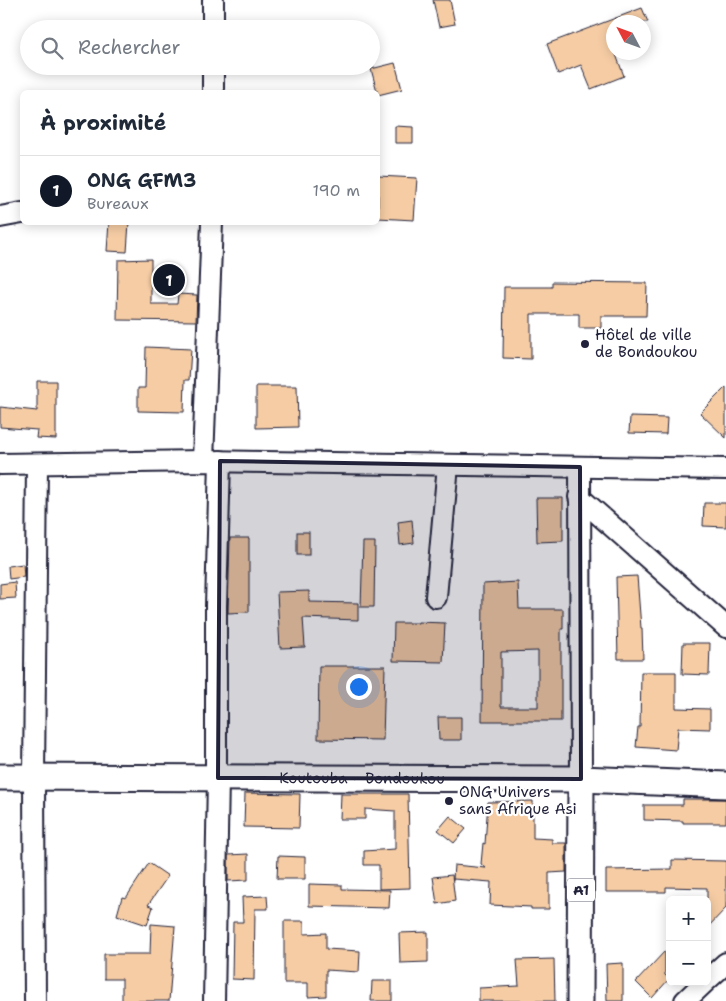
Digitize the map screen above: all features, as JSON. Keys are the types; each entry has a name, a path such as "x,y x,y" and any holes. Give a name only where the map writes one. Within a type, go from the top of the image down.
{"main road":[{"name":"Koutouba - Bondoukou","path":"0,776 581,779 726,785"},
{"name":"A1","path":"580,1001 581,779"}],"street":[{"path":"213,0 213,20"},
{"path":"213,75 213,90"},
{"path":"0,217 20,213"},
{"path":"212,225 212,461 216,606 217,778 214,1001"},
{"path":"0,464 212,461 726,469"},
{"path":"35,1001 34,777 37,464"},
{"path":"436,597 448,465"},
{"path":"580,467 581,779"},
{"path":"579,497 726,627"},
{"path":"711,976 726,963"},
{"path":"685,1001 701,986"}],"highlighted area":[{"path":"220,461 580,467 581,779 218,778"}],"building":[{"path":"433,0 450,0 455,24 439,27"},
{"path":"642,8 645,15 624,15"},
{"path":"606,22 606,60 618,60 624,76 591,89 581,65 558,74 547,44"},
{"path":"395,63 402,89 380,94 380,90 377,90 373,75 380,75 380,67"},
{"path":"395,126 413,127 413,143 395,143"},
{"path":"380,176 417,178 414,220 380,218"},
{"path":"109,225 129,225 127,252 107,251"},
{"path":"151,259 151,304 177,304 178,294 197,295 196,321 117,320 118,260"},
{"path":"552,282 647,283 646,316 601,316 601,328 579,328 579,314 531,314 531,359 503,358 504,287 552,287"},
{"path":"146,347 191,349 189,380 185,380 184,412 138,411 138,388 145,388"},
{"path":"37,381 56,381 56,439 36,438 37,430 0,427 0,407 37,411"},
{"path":"256,386 297,386 298,427 256,428"},
{"path":"726,387 726,438 700,413"},
{"path":"630,417 667,418 666,434 629,433"},
{"path":"536,498 563,498 563,541 537,542"},
{"path":"704,503 726,503 726,527 703,526"},
{"path":"412,520 414,543 400,545 398,522"},
{"path":"297,532 309,532 309,555 297,555"},
{"path":"230,538 249,538 249,612 228,613"},
{"path":"363,542 375,542 374,607 361,607"},
{"path":"23,564 24,577 9,579 8,566"},
{"path":"637,576 643,659 618,659 616,577"},
{"path":"15,582 16,598 0,599 0,584"},
{"path":"518,582 519,609 563,609 563,629 561,629 561,721 482,721 483,584","holes":["538,651 538,707 501,707 501,652"]},
{"path":"309,591 309,602 358,603 358,620 303,618 305,647 280,648 277,592"},
{"path":"394,623 445,623 443,662 393,661"},
{"path":"683,643 710,643 709,675 682,674"},
{"path":"319,666 385,666 383,740 318,739"},
{"path":"641,672 676,672 676,708 710,709 710,729 678,728 676,750 636,747 638,727 640,727"},
{"path":"438,717 461,717 461,740 439,740"},
{"path":"245,793 300,794 299,828 244,827"},
{"path":"341,794 408,794 410,888 379,889 379,865 364,865 364,851 395,849 395,811 365,809 365,819 340,819"},
{"path":"683,799 726,799 726,823 683,823 683,821 644,820 644,805 683,805"},
{"path":"533,801 533,838 552,839 552,843 566,843 566,872 549,873 549,909 490,905 491,882 453,879 454,865 486,868 481,864 483,843 485,844 488,802"},
{"path":"450,816 466,829 454,843 438,830"},
{"path":"248,854 248,880 228,881 228,855"},
{"path":"278,856 305,857 305,879 277,879"},
{"path":"672,860 726,861 726,908 711,924 711,896 707,896 707,888 666,887 666,892 606,892 606,870 672,869"},
{"path":"149,863 168,876 148,905 153,907 147,925 117,915 122,897 126,898"},
{"path":"452,875 455,901 437,904 433,877"},
{"path":"309,884 342,885 342,889 390,890 389,908 309,906"},
{"path":"267,896 268,909 255,909 254,980 232,979 233,922 243,922 242,897"},
{"path":"284,921 304,921 304,934 326,933 326,949 360,951 359,972 326,970 326,996 308,997 308,983 284,983"},
{"path":"151,924 175,926 169,1001 122,1001 122,979 104,979 104,954 150,954"},
{"path":"428,932 428,962 400,963 399,933"},
{"path":"665,951 666,982 652,998 636,982"},
{"path":"554,959 555,1001 479,1001 479,988 519,986 517,960"},
{"path":"623,963 623,1001 607,1001 606,964"},
{"path":"372,981 392,981 392,1001 371,1001"}],"place":[{"name":"ONG GFM3","path":"169,280"},
{"name":"Hôtel de ville de Bondoukou","path":"585,344"},
{"name":"ONG Univers sans Afrique Asi","path":"449,801"}]}
